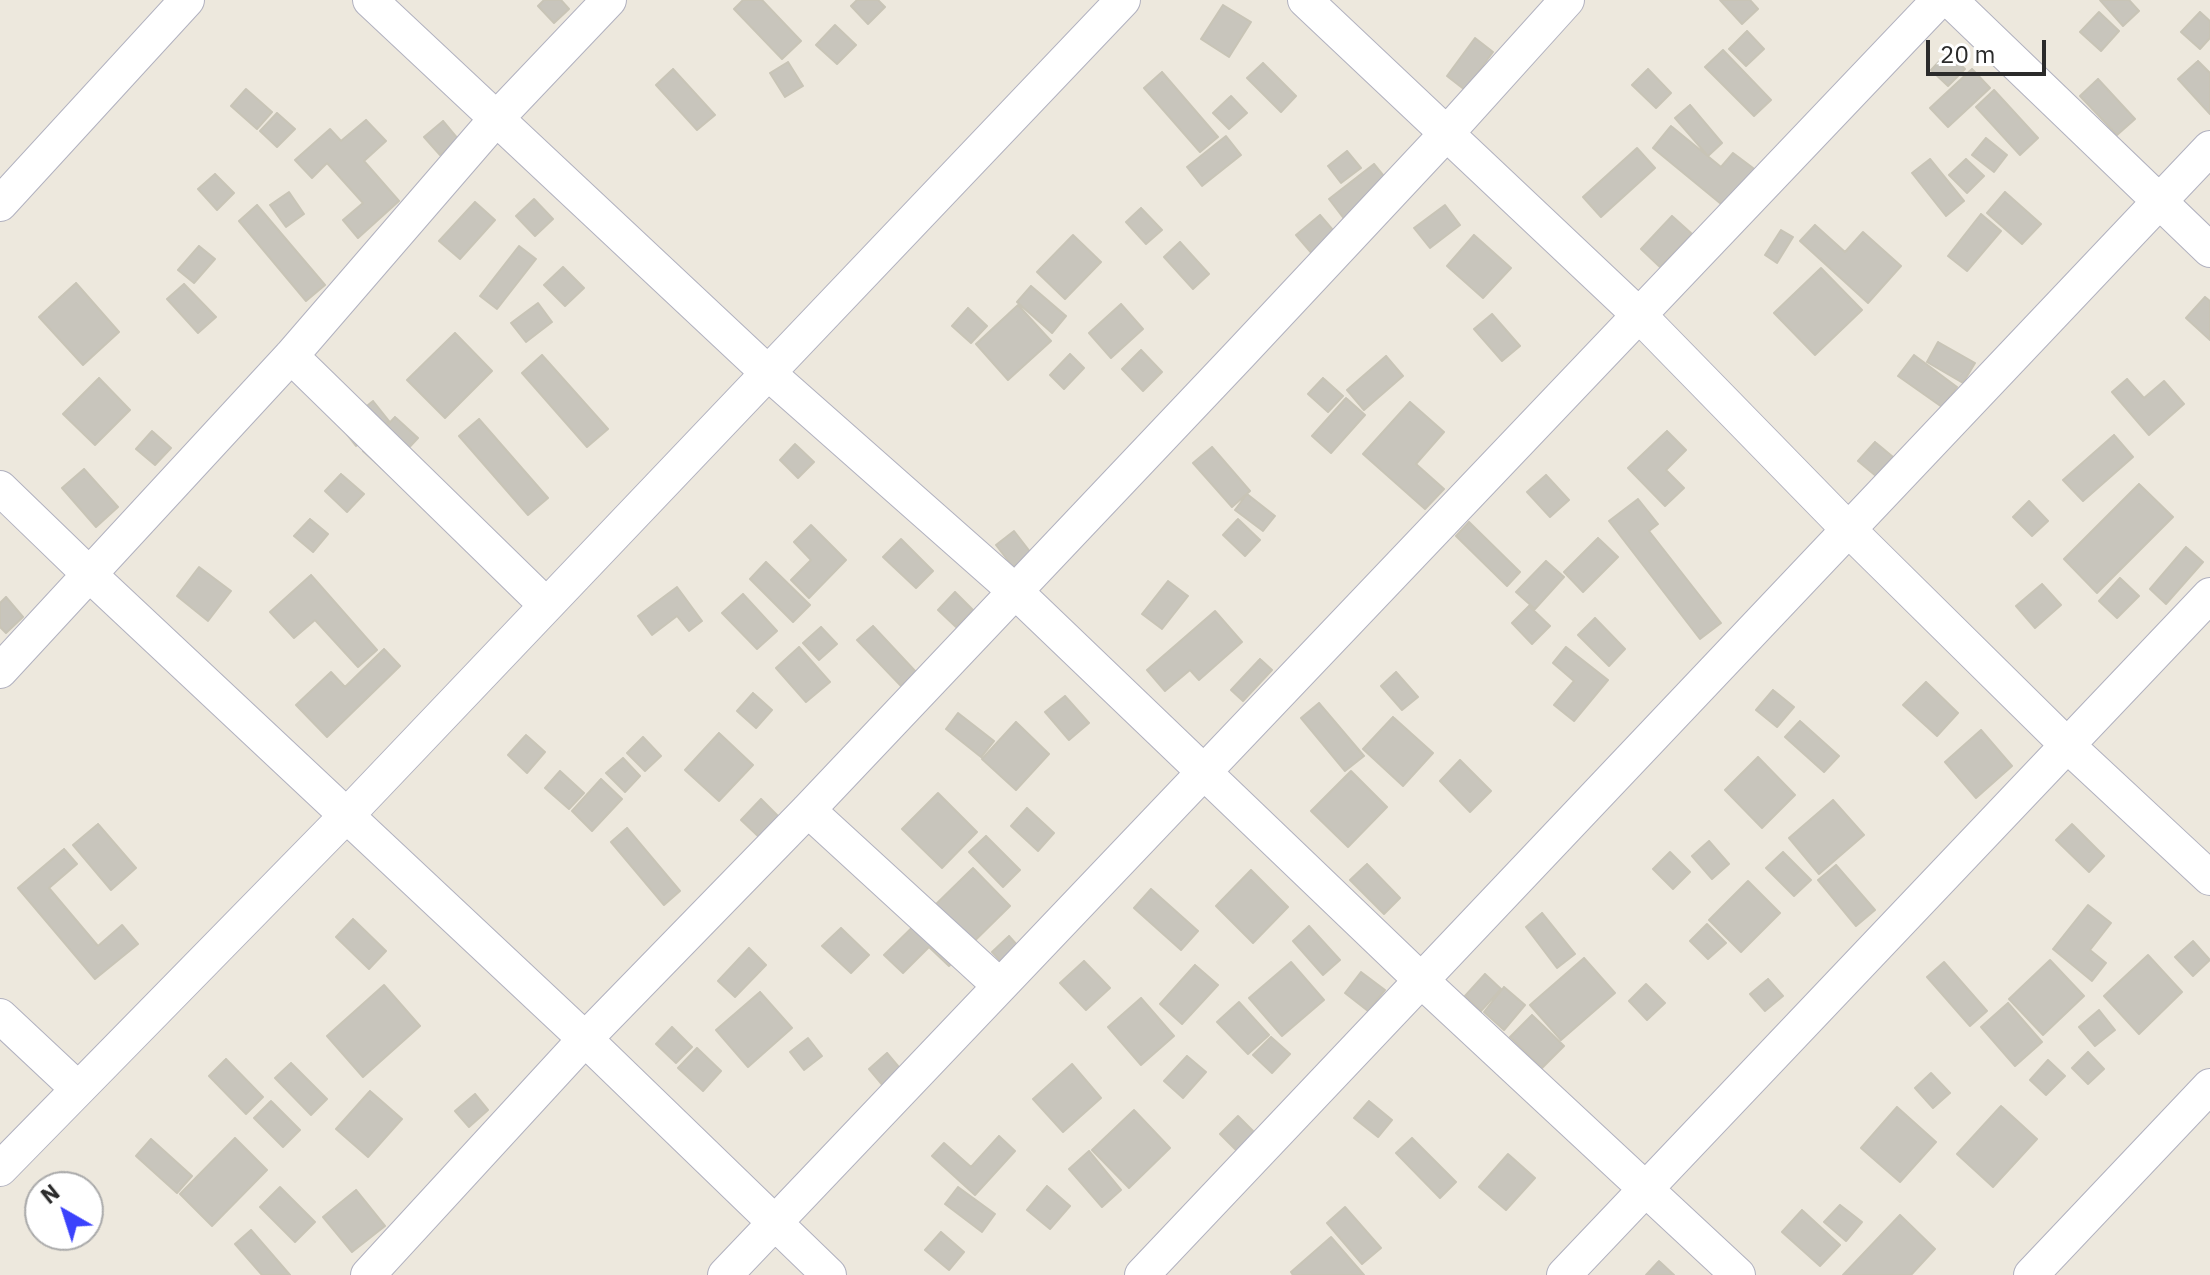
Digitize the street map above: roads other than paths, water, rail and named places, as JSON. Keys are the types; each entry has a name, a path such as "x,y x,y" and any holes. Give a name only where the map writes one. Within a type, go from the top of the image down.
{"street":[{"path":"0,204 187,0"},
{"path":"370,0 767,372 1016,592 1423,982 1738,1275"},
{"path":"0,671 291,356 495,120 609,0"},
{"path":"0,1169 348,814 1123,0"},
{"path":"1305,0 1639,315 1849,530 2067,745 2210,878"},
{"path":"368,1275 585,1039 1016,592 1447,133 1567,0"},
{"path":"725,1275 1939,0"},
{"path":"1950,0 2210,250"},
{"path":"1142,1275 1423,982 2210,148"},
{"path":"291,356 546,605"},
{"path":"0,488 348,814 829,1275"},
{"path":"1564,1275 2210,595"},
{"path":"808,810 1000,986"},
{"path":"0,1016 78,1089"},
{"path":"2034,1274 2210,1086"}]}
